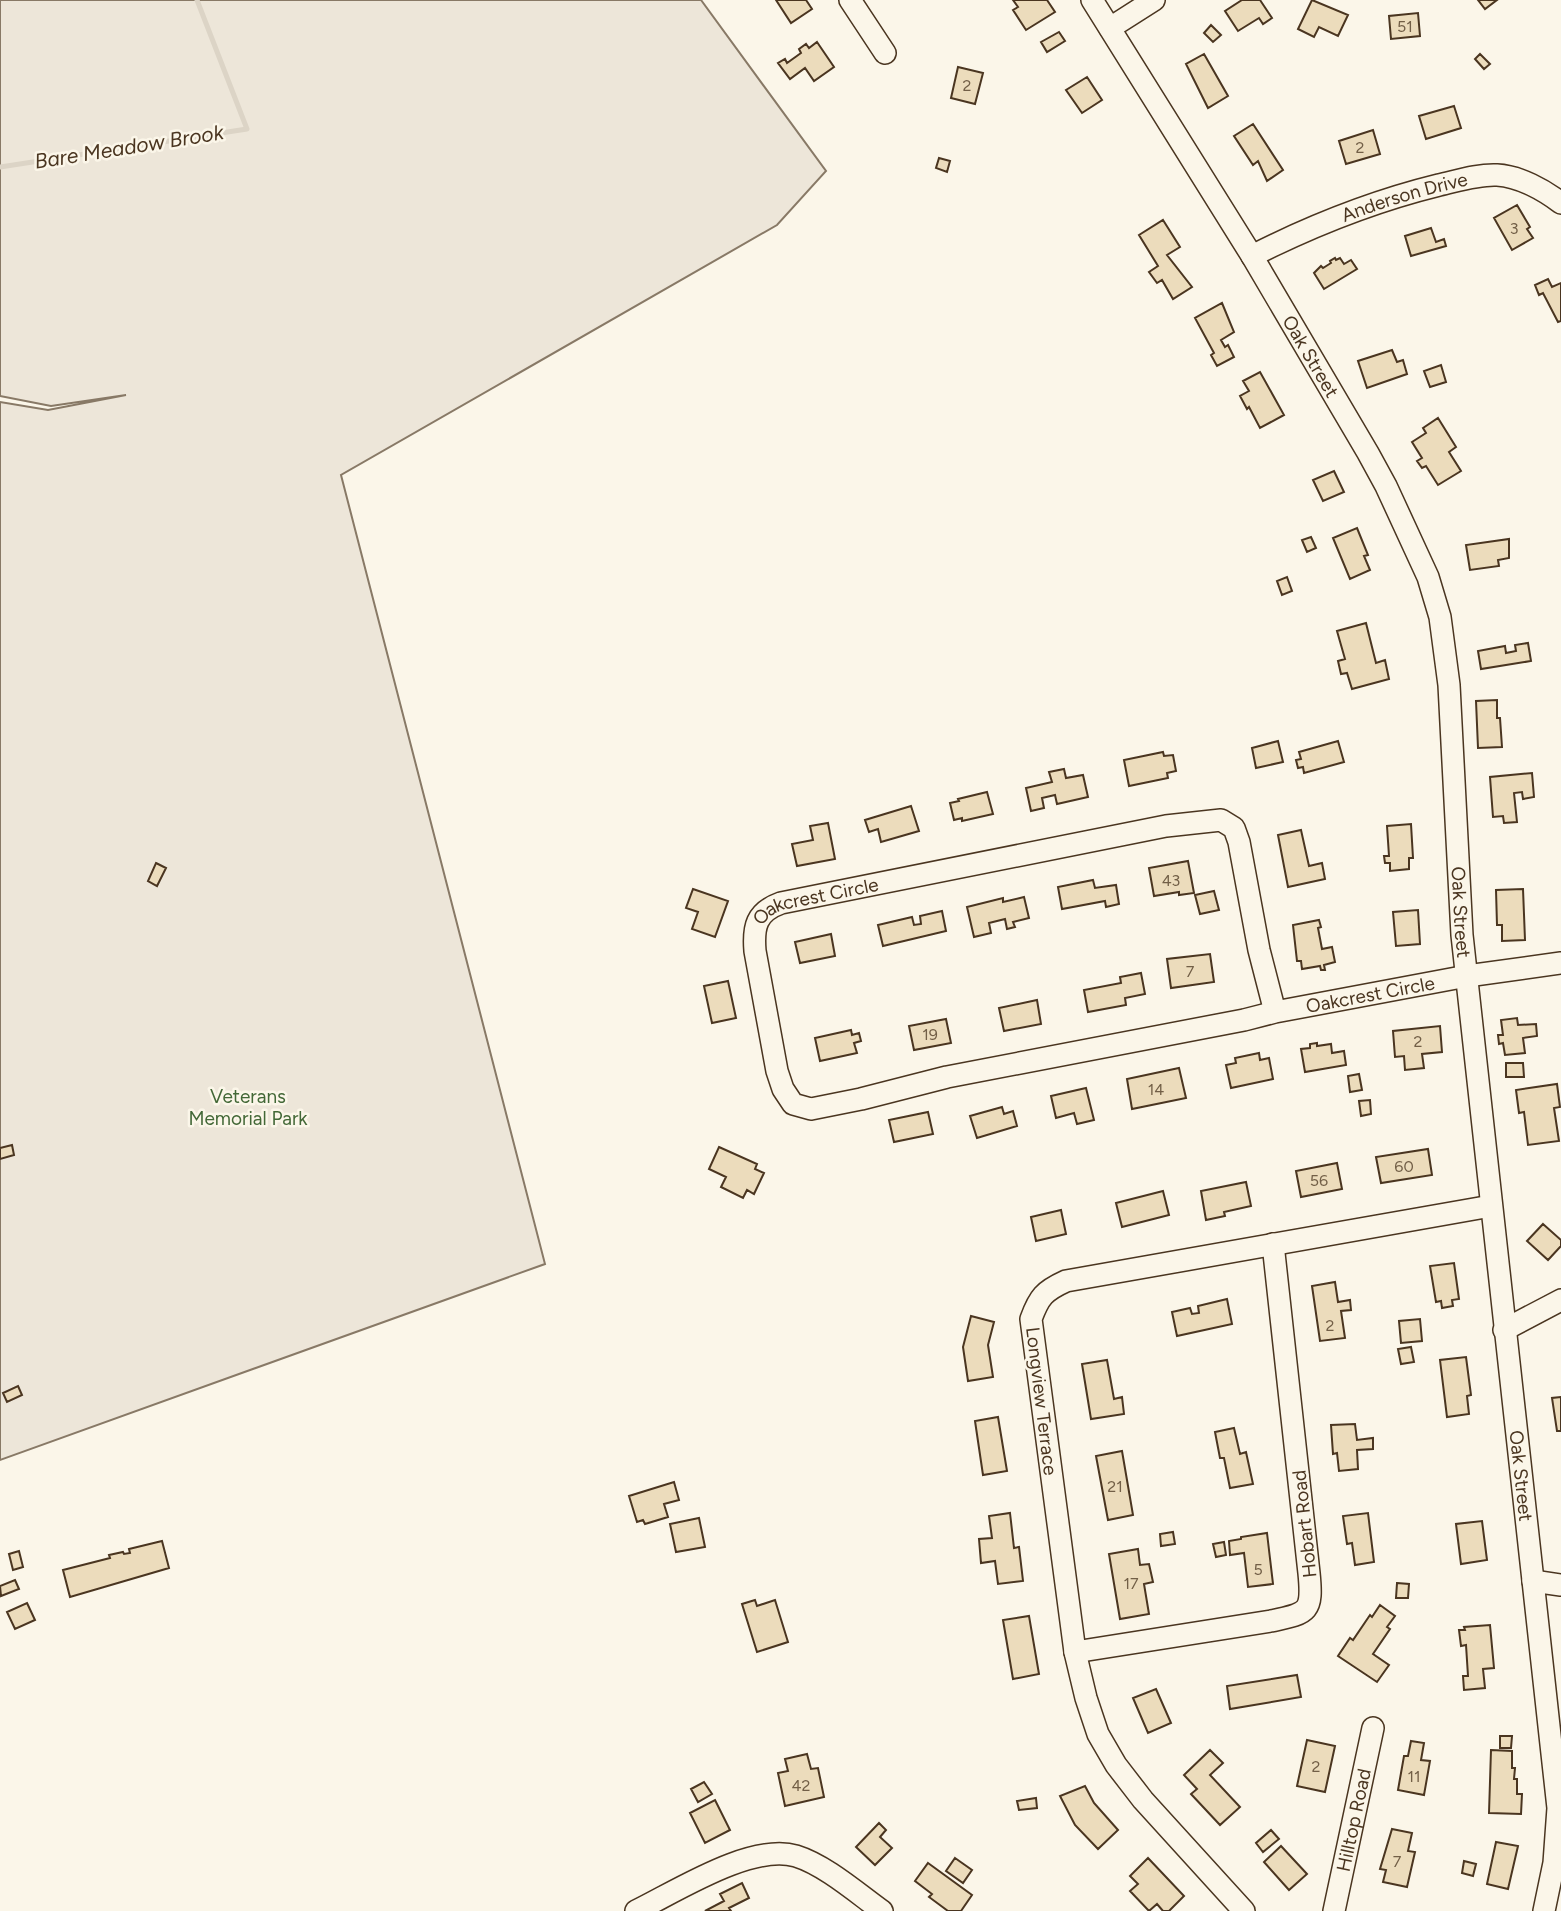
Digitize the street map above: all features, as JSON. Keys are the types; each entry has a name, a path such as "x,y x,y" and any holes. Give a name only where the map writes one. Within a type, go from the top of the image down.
{"street":[{"path":"850,0 885,53"},
{"name":"Oak Street","path":"1092,0 1252,256 1386,486 1428,576 1440,617 1449,685 1466,976 1558,1808 1554,1863 1544,1911"},
{"path":"1110,29 1154,0"},
{"name":"Anderson Drive","path":"1252,256 1291,236 1358,210 1467,178 1499,175 1539,189 1561,203"},
{"name":"Oakcrest Circle","path":"1275,1012 1259,950 1240,842 1234,828 1221,820 1166,826 780,903 769,907 759,917 754,932 755,951 782,1089 793,1104 811,1109 947,1077 1275,1012 1466,976 1561,964"},
{"name":"Longview Terrace","path":"1244,1911 1143,1800 1116,1765 1098,1734 1075,1652 1032,1340 1031,1319 1037,1301 1050,1288 1066,1281 1491,1206"},
{"name":"Hobart Road","path":"1075,1652 1271,1621 1304,1612 1309,1604 1309,1573 1273,1244"},
{"path":"1504,1330 1561,1300"},
{"path":"1533,1581 1561,1584"},
{"name":"Hilltop Road","path":"1334,1911 1373,1728"},
{"path":"636,1911 716,1870 771,1854 799,1857 817,1866 882,1911"}],"green space":[{"name":"Veterans Memorial Park","path":"0,0 701,0 826,171 777,225 341,475 545,1264 0,1460 0,402 48,410 126,395 51,406 0,396"}],"building":[{"path":"776,0 806,0 812,9 791,23"},
{"path":"1013,0 1047,0 1055,12 1026,30 1013,10 1018,7"},
{"path":"1242,0 1260,0 1272,18 1263,24 1259,18 1238,31 1225,11"},
{"path":"1312,0 1348,15 1338,36 1319,27 1314,37 1298,29"},
{"path":"1478,0 1497,0 1485,9"},
{"path":"1418,13 1420,36 1391,39 1389,16"},
{"path":"1211,25 1221,35 1213,42 1204,33"},
{"path":"1059,32 1065,41 1047,52 1041,42"},
{"path":"817,42 834,67 814,81 805,68 790,79 778,63 785,59 787,63 801,53 799,49 806,44 809,48"},
{"path":"1204,54 1228,96 1208,108 1186,64"},
{"path":"1480,54 1490,64 1484,69 1475,59"},
{"path":"958,67 983,73 975,104 951,98"},
{"path":"1087,77 1102,100 1082,113 1066,90"},
{"path":"1454,106 1461,128 1426,139 1419,116"},
{"path":"1253,124 1283,170 1267,181 1258,161 1253,165 1234,136"},
{"path":"1373,130 1380,154 1346,164 1339,141"},
{"path":"939,158 950,161 947,172 936,168"},
{"path":"1517,205 1533,238 1512,250 1494,218"},
{"path":"1163,220 1180,247 1167,255 1192,287 1173,299 1162,280 1157,283 1149,272 1158,266 1139,235"},
{"path":"1431,228 1436,242 1444,239 1446,246 1411,256 1405,236"},
{"path":"1335,258 1340,258 1344,264 1351,260 1357,269 1324,289 1314,273"},
{"path":"1548,279 1552,287 1561,283 1561,321 1558,322 1543,293 1539,295 1535,285"},
{"path":"1222,303 1234,332 1221,340 1225,347 1228,345 1234,357 1217,366 1211,355 1214,353 1195,318"},
{"path":"1392,350 1397,362 1403,360 1407,374 1367,388 1358,361"},
{"path":"1441,365 1446,382 1430,387 1424,371"},
{"path":"1260,372 1284,415 1260,428 1240,396 1249,391 1243,381"},
{"path":"1438,418 1456,447 1449,452 1461,471 1438,485 1426,466 1422,468 1417,461 1422,458 1412,442 1426,433 1423,428"},
{"path":"1334,471 1344,492 1323,501 1313,480"},
{"path":"1357,528 1368,555 1364,556 1370,570 1350,579 1333,538"},
{"path":"1311,537 1316,548 1307,552 1302,540"},
{"path":"1509,539 1509,558 1498,560 1499,566 1470,570 1466,545"},
{"path":"1287,577 1292,591 1282,595 1277,581"},
{"path":"1366,623 1376,663 1385,660 1389,679 1352,689 1347,673 1341,674 1338,661 1345,659 1337,631"},
{"path":"1528,643 1531,661 1481,669 1478,651 1505,646 1506,653 1516,651 1515,645"},
{"path":"1497,700 1502,747 1478,748 1476,701"},
{"path":"1278,741 1283,762 1256,768 1252,748"},
{"path":"1338,741 1344,762 1304,773 1303,767 1298,768 1296,760 1301,759 1299,752"},
{"path":"1163,752 1164,756 1173,755 1176,771 1167,773 1168,778 1129,786 1124,760"},
{"path":"1064,769 1066,778 1083,775 1088,797 1057,804 1055,795 1042,798 1044,808 1031,811 1026,788 1052,782 1049,772"},
{"path":"1532,773 1534,797 1523,799 1522,792 1514,793 1517,822 1504,823 1503,816 1493,817 1490,777"},
{"path":"987,792 993,814 962,821 962,818 954,820 950,803"},
{"path":"911,806 919,831 881,842 878,829 869,832 865,820"},
{"path":"828,823 835,859 797,866 792,844 813,840 810,826"},
{"path":"1411,824 1413,858 1409,858 1409,869 1390,871 1390,863 1385,863 1384,856 1389,856 1387,826"},
{"path":"1301,830 1309,866 1322,863 1325,879 1288,887 1278,835"},
{"path":"1188,861 1194,893 1179,895 1179,892 1154,896 1149,868"},
{"path":"156,863 166,868 157,886 148,881"},
{"path":"1093,880 1095,888 1116,885 1119,904 1106,907 1105,901 1062,909 1058,887"},
{"path":"693,889 728,901 715,937 692,929 698,912 686,908"},
{"path":"1523,889 1525,940 1502,941 1502,925 1497,925 1496,890"},
{"path":"1214,891 1219,910 1200,914 1195,895"},
{"path":"1024,897 1029,918 1013,922 1015,927 1007,929 1005,919 989,923 991,933 974,937 967,907 1003,898 1003,902"},
{"path":"1418,910 1420,944 1396,946 1393,912"},
{"path":"942,911 946,931 883,946 878,925 912,917 914,925 921,924 920,916"},
{"path":"1319,920 1322,949 1332,947 1335,962 1324,965 1325,970 1321,970 1320,966 1302,969 1301,961 1297,961 1293,925"},
{"path":"831,934 835,956 800,963 795,942"},
{"path":"1210,954 1214,982 1171,988 1167,959"},
{"path":"1141,973 1145,994 1125,998 1126,1005 1088,1012 1084,990 1121,983 1120,977"},
{"path":"728,981 736,1018 712,1023 704,986"},
{"path":"1037,1000 1041,1024 1004,1031 999,1008"},
{"path":"1517,1018 1518,1025 1536,1024 1537,1036 1523,1038 1525,1053 1505,1055 1503,1043 1499,1044 1498,1035 1503,1035 1501,1020"},
{"path":"946,1019 951,1043 914,1050 909,1026"},
{"path":"1440,1026 1442,1052 1422,1054 1424,1068 1405,1070 1404,1056 1395,1057 1393,1031"},
{"path":"851,1030 852,1035 859,1033 861,1041 854,1043 857,1053 820,1061 815,1038"},
{"path":"1317,1043 1317,1046 1331,1044 1332,1053 1344,1051 1346,1065 1305,1072 1301,1049 1310,1048 1310,1044"},
{"path":"1259,1053 1260,1060 1269,1058 1273,1079 1231,1088 1226,1065 1236,1063 1235,1058"},
{"path":"1506,1063 1523,1063 1524,1077 1506,1077"},
{"path":"1179,1068 1186,1098 1132,1109 1127,1079"},
{"path":"1359,1074 1362,1090 1350,1092 1348,1076"},
{"path":"1557,1084 1560,1107 1554,1108 1559,1141 1528,1145 1524,1112 1519,1113 1516,1090"},
{"path":"1086,1088 1094,1120 1077,1124 1074,1113 1056,1118 1051,1096"},
{"path":"1370,1100 1371,1114 1361,1116 1359,1101"},
{"path":"1002,1107 1004,1114 1013,1111 1017,1126 977,1138 970,1116"},
{"path":"928,1112 933,1134 894,1142 889,1120"},
{"path":"12,1145 14,1155 0,1159 0,1148"},
{"path":"719,1147 757,1164 755,1169 764,1173 754,1194 747,1190 743,1198 721,1187 726,1177 709,1169"},
{"path":"1428,1149 1432,1175 1381,1183 1376,1157"},
{"path":"1337,1163 1342,1189 1301,1197 1296,1171"},
{"path":"1246,1182 1251,1206 1224,1212 1225,1216 1206,1220 1201,1191"},
{"path":"1163,1191 1169,1215 1122,1227 1116,1203"},
{"path":"1061,1210 1066,1234 1036,1241 1031,1217"},
{"path":"1543,1224 1561,1240 1561,1246 1548,1260 1527,1241"},
{"path":"1454,1263 1459,1299 1452,1300 1453,1306 1442,1308 1441,1301 1436,1302 1430,1266"},
{"path":"1335,1282 1338,1302 1350,1300 1351,1310 1341,1311 1345,1338 1320,1341 1312,1286"},
{"path":"1227,1299 1232,1324 1177,1336 1172,1312 1190,1308 1192,1314 1199,1313 1198,1306"},
{"path":"971,1316 994,1322 988,1345 993,1377 968,1381 963,1347"},
{"path":"1420,1319 1422,1341 1401,1343 1399,1321"},
{"path":"1411,1347 1414,1362 1401,1364 1398,1349"},
{"path":"1466,1357 1471,1395 1467,1396 1469,1414 1447,1417 1440,1360"},
{"path":"1107,1360 1114,1399 1122,1397 1124,1414 1091,1419 1082,1364"},
{"path":"18,1386 22,1395 7,1402 3,1393"},
{"path":"1561,1397 1561,1431 1557,1431 1552,1398"},
{"path":"998,1417 1007,1471 983,1475 975,1421"},
{"path":"1355,1424 1357,1440 1373,1438 1373,1449 1357,1450 1358,1469 1339,1471 1337,1453 1333,1454 1331,1425"},
{"path":"1234,1428 1240,1454 1246,1452 1253,1484 1230,1488 1215,1432"},
{"path":"1122,1451 1133,1515 1108,1520 1096,1456"},
{"path":"674,1482 679,1500 664,1504 668,1517 645,1524 643,1520 637,1522 629,1496"},
{"path":"1010,1513 1014,1548 1019,1547 1023,1581 998,1584 995,1561 981,1563 979,1539 992,1538 989,1516"},
{"path":"1368,1513 1374,1562 1355,1565 1352,1543 1347,1544 1343,1516"},
{"path":"699,1518 705,1547 676,1552 670,1524"},
{"path":"1482,1521 1487,1560 1461,1564 1456,1524"},
{"path":"1173,1532 1175,1544 1161,1546 1160,1534"},
{"path":"1267,1533 1273,1584 1248,1587 1244,1553 1230,1555 1229,1541"},
{"path":"162,1541 169,1568 70,1597 63,1570 110,1558 109,1555 130,1553 129,1549"},
{"path":"1224,1542 1226,1555 1216,1557 1213,1544"},
{"path":"1138,1549 1140,1565 1149,1564 1153,1582 1144,1584 1149,1614 1120,1619 1109,1554"},
{"path":"19,1551 23,1567 13,1570 9,1554"},
{"path":"15,1580 19,1589 1,1596 0,1586"},
{"path":"1397,1583 1409,1584 1408,1598 1396,1598"},
{"path":"755,1600 757,1606 775,1600 788,1642 757,1652 742,1604"},
{"path":"27,1603 35,1620 15,1629 7,1612"},
{"path":"1380,1605 1395,1616 1387,1627 1390,1629 1373,1654 1389,1665 1377,1682 1338,1656 1350,1638 1353,1640"},
{"path":"1029,1616 1039,1674 1013,1679 1003,1620"},
{"path":"1490,1625 1494,1668 1483,1669 1485,1688 1464,1690 1463,1676 1468,1676 1466,1645 1461,1646 1459,1630 1465,1630 1464,1627"},
{"path":"1297,1675 1301,1697 1230,1709 1227,1686"},
{"path":"1156,1689 1171,1723 1148,1733 1133,1698"},
{"path":"1500,1736 1512,1736 1511,1748 1500,1748"},
{"path":"1307,1740 1335,1746 1325,1792 1297,1786"},
{"path":"1411,1741 1424,1743 1421,1760 1430,1761 1424,1795 1398,1790 1404,1756 1408,1756"},
{"path":"1210,1750 1223,1763 1210,1775 1240,1807 1220,1825 1191,1794 1197,1789 1184,1775"},
{"path":"1491,1750 1512,1751 1517,1794 1522,1794 1521,1814 1489,1813"},
{"path":"807,1754 811,1769 818,1768 824,1797 785,1806 778,1773 788,1771 785,1759"},
{"path":"704,1782 712,1794 698,1802 691,1789"},
{"path":"1085,1786 1094,1803 1118,1830 1098,1849 1075,1825 1060,1796"},
{"path":"1036,1798 1037,1808 1019,1810 1017,1801"},
{"path":"715,1800 730,1830 705,1843 690,1813"},
{"path":"879,1823 886,1830 880,1837 892,1848 875,1865 856,1847"},
{"path":"1392,1829 1412,1833 1408,1851 1415,1852 1407,1887 1383,1882 1386,1870 1380,1869"},
{"path":"1271,1830 1279,1839 1263,1852 1256,1843"},
{"path":"1496,1842 1518,1846 1508,1889 1487,1884"},
{"path":"1281,1846 1307,1874 1289,1890 1264,1862"},
{"path":"955,1858 972,1870 963,1883 946,1871"},
{"path":"1148,1858 1184,1896 1169,1911 1163,1911 1157,1904 1149,1911 1130,1891 1138,1884 1130,1876"},
{"path":"1464,1861 1476,1864 1473,1876 1462,1873"},
{"path":"928,1863 972,1895 961,1911 948,1911 929,1897 932,1894 915,1881"},
{"path":"742,1883 749,1898 729,1908 731,1911 705,1911 724,1901 720,1894"}],"waterway":[{"name":"Bare Meadow Brook","path":"0,167 247,129 197,0"}]}
